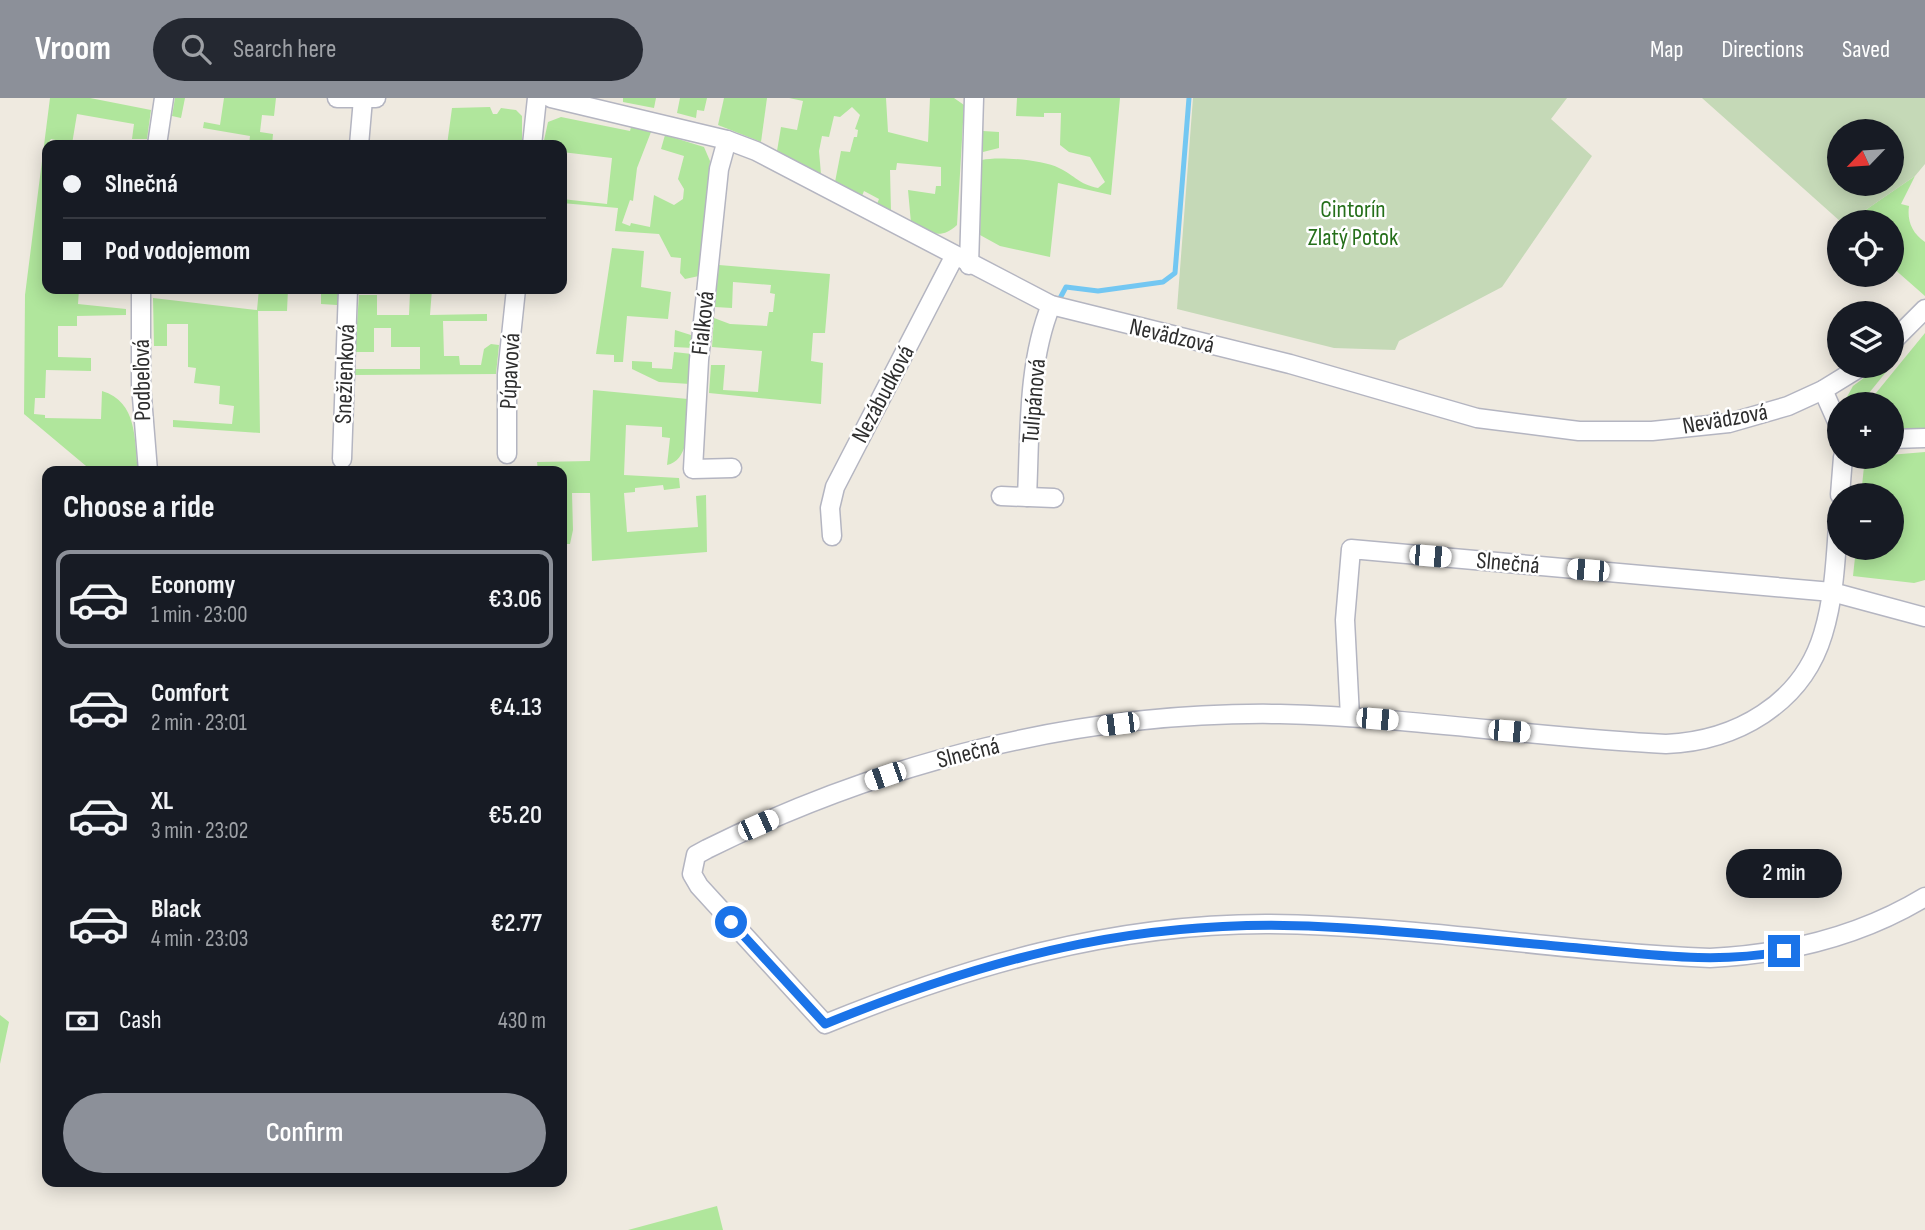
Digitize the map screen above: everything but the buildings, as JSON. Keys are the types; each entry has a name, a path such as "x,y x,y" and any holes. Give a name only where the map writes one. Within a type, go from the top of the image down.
{"street":[{"path":"158,140 164,98"},
{"path":"337,98 376,98"},
{"path":"533,140 537,98"},
{"name":"Nevädzová","path":"551,98 727,140 756,151 962,261 1051,305 1290,364 1445,411 1546,429 1653,431 1729,423 1775,411 1823,390"},
{"name":"Nezábudková","path":"832,536 830,508 835,487 962,261 974,98"},
{"path":"359,140 363,99"},
{"name":"Fialková","path":"727,140 719,169 703,319 693,469 732,468"},
{"name":"Podbeľová","path":"141,294 141,385 148,466"},
{"name":"Snežienková","path":"342,459 348,294"},
{"name":"Púpavová","path":"507,454 507,374 515,294"},
{"name":"Tulipánová","path":"1027,497 1035,377 1042,327 1051,305"},
{"path":"1904,330 1925,309"},
{"path":"1827,399 1823,390 1842,378"},
{"path":"1904,439 1925,438"},
{"path":"1001,496 1054,498"},
{"name":"Slnečná","path":"1350,717 1345,620 1351,549 1832,592"},
{"name":"Slnečná","path":"1835,560 1824,633 1809,666 1795,686 1755,720 1709,739 1674,744 1630,742 1350,717 1278,714 1174,718 1047,735 935,761 861,784 799,806 696,855 692,874 699,886 825,1024 975,968 1053,948 1131,934 1194,927 1297,925 1710,958 1768,954 1826,941 1880,922 1925,897"},
{"path":"1832,592 1925,617"}],"green space":[{"path":"50,98 90,98 151,110 147,139 132,139 134,124 77,114 73,140 45,140"},
{"path":"175,98 185,98 181,118 172,116"},
{"path":"224,98 276,98 274,116 262,115 260,132 273,134 272,140 250,140 250,136 203,128 204,122 220,125"},
{"path":"623,98 656,98 654,108 623,102"},
{"path":"680,98 707,98 704,111 697,110 696,118 677,113"},
{"path":"724,98 767,98 761,142 718,125"},
{"path":"789,98 886,98 888,132 928,142 930,98 954,98 964,105 957,225 940,234 911,223 908,190 935,194 936,186 941,186 941,167 897,163 896,170 890,170 891,212 877,204 879,199 864,191 862,196 835,182 841,151 850,152 854,137 857,137 858,130 855,129 860,115 852,107 840,117 834,116 829,137 822,136 819,151 821,174 777,151 781,127 797,130 803,101"},
{"path":"1017,98 1120,98 1111,195 1058,183 1050,257 1000,246 980,235 982,160 999,158 1032,161 1052,165 1091,186 1098,188 1105,182 1090,157 1069,152 1060,145 1061,113 1044,113 1044,117 1016,116"},
{"name":"Cintorín Zlatý Potok","path":"1193,98 1567,98 1551,119 1592,156 1502,287 1399,341 1395,350 1334,348 1177,309"},
{"path":"1702,98 1925,98 1925,164 1904,184 1904,119 1827,119 1827,196 1886,196 1865,210 1828,210"},
{"path":"490,107 493,114 497,114 501,108 516,110 522,116 522,140 448,140 452,108"},
{"path":"561,117 630,131 631,127 651,132 637,168 633,201 630,200 622,223 630,226 631,223 650,227 654,195 674,205 683,199 684,189 678,179 684,156 661,149 665,135 704,147 710,161 699,276 685,279 680,273 681,258 671,257 659,234 615,231 618,208 567,203 567,200 607,204 612,158 567,153 567,140 544,140 548,122"},
{"path":"983,131 999,132 999,148 983,152"},
{"path":"42,161 42,294 79,294 78,304 126,309 126,315 77,316 77,326 58,326 58,357 91,358 91,371 46,370 45,398 35,398 34,414 45,415 45,418 101,419 102,391 114,396 128,413 132,423 137,466 86,466 24,414 25,295"},
{"path":"1915,176 1901,204 1909,206 1911,226 1925,242 1925,296 1904,278 1904,210 1865,210 1886,196 1904,196 1904,184"},
{"path":"612,248 644,251 641,287 671,292 668,319 627,316 623,362 614,362 614,355 596,354"},
{"path":"719,265 830,274 825,333 813,333 811,361 823,363 821,404 709,393 711,365 725,365 723,390 758,392 762,351 712,347 714,318 730,324 767,326 769,312 773,312 775,294 770,293 771,285 733,282 732,308 715,307"},
{"path":"259,294 288,294 287,311 258,311 260,433 173,427 173,420 232,424 234,406 219,404 220,386 194,383 196,368 188,367 188,324 167,324 167,346 154,346 153,298 257,310"},
{"path":"321,294 338,294 337,305 321,304"},
{"path":"410,294 432,294 430,315 487,314 487,321 443,321 444,356 459,356 460,365 481,365 484,349 491,344 499,345 496,374 354,375 354,369 420,369 420,347 391,347 391,328 374,328 374,352 355,352 359,295 377,295 377,315 409,315"},
{"path":"675,330 694,336 693,348 674,347"},
{"path":"1925,333 1925,429 1904,430 1904,392 1877,392 1888,378 1904,378 1904,359"},
{"path":"674,352 692,354 690,384 659,382 632,369 632,361 652,362 652,368 672,369"},
{"path":"1864,378 1881,378 1870,392 1850,392"},
{"path":"593,390 688,399 686,438 681,455 675,462 667,465 670,438 662,437 662,427 626,425 624,475 679,478 680,488 664,490 663,485 635,488 635,492 624,493 627,532 698,527 696,496 706,495 707,552 592,561 590,493 572,493 573,530 570,544 567,544 567,466 537,466 537,462 590,461"},
{"path":"1925,452 1925,580 1914,583 1853,576 1855,560 1904,560 1904,483 1862,483 1864,469 1904,469 1904,454"},
{"path":"0,1015 9,1022 0,1064"},
{"path":"717,1206 723,1230 628,1230"}],"waterway":[{"path":"1059,300 1066,287 1098,291 1163,282 1175,273 1189,98"}],"route":[{"path":"731,922 825,1024 933,981 1021,955 1087,941 1194,927 1264,924 1346,928 1677,957 1710,958 1784,951"}]}
